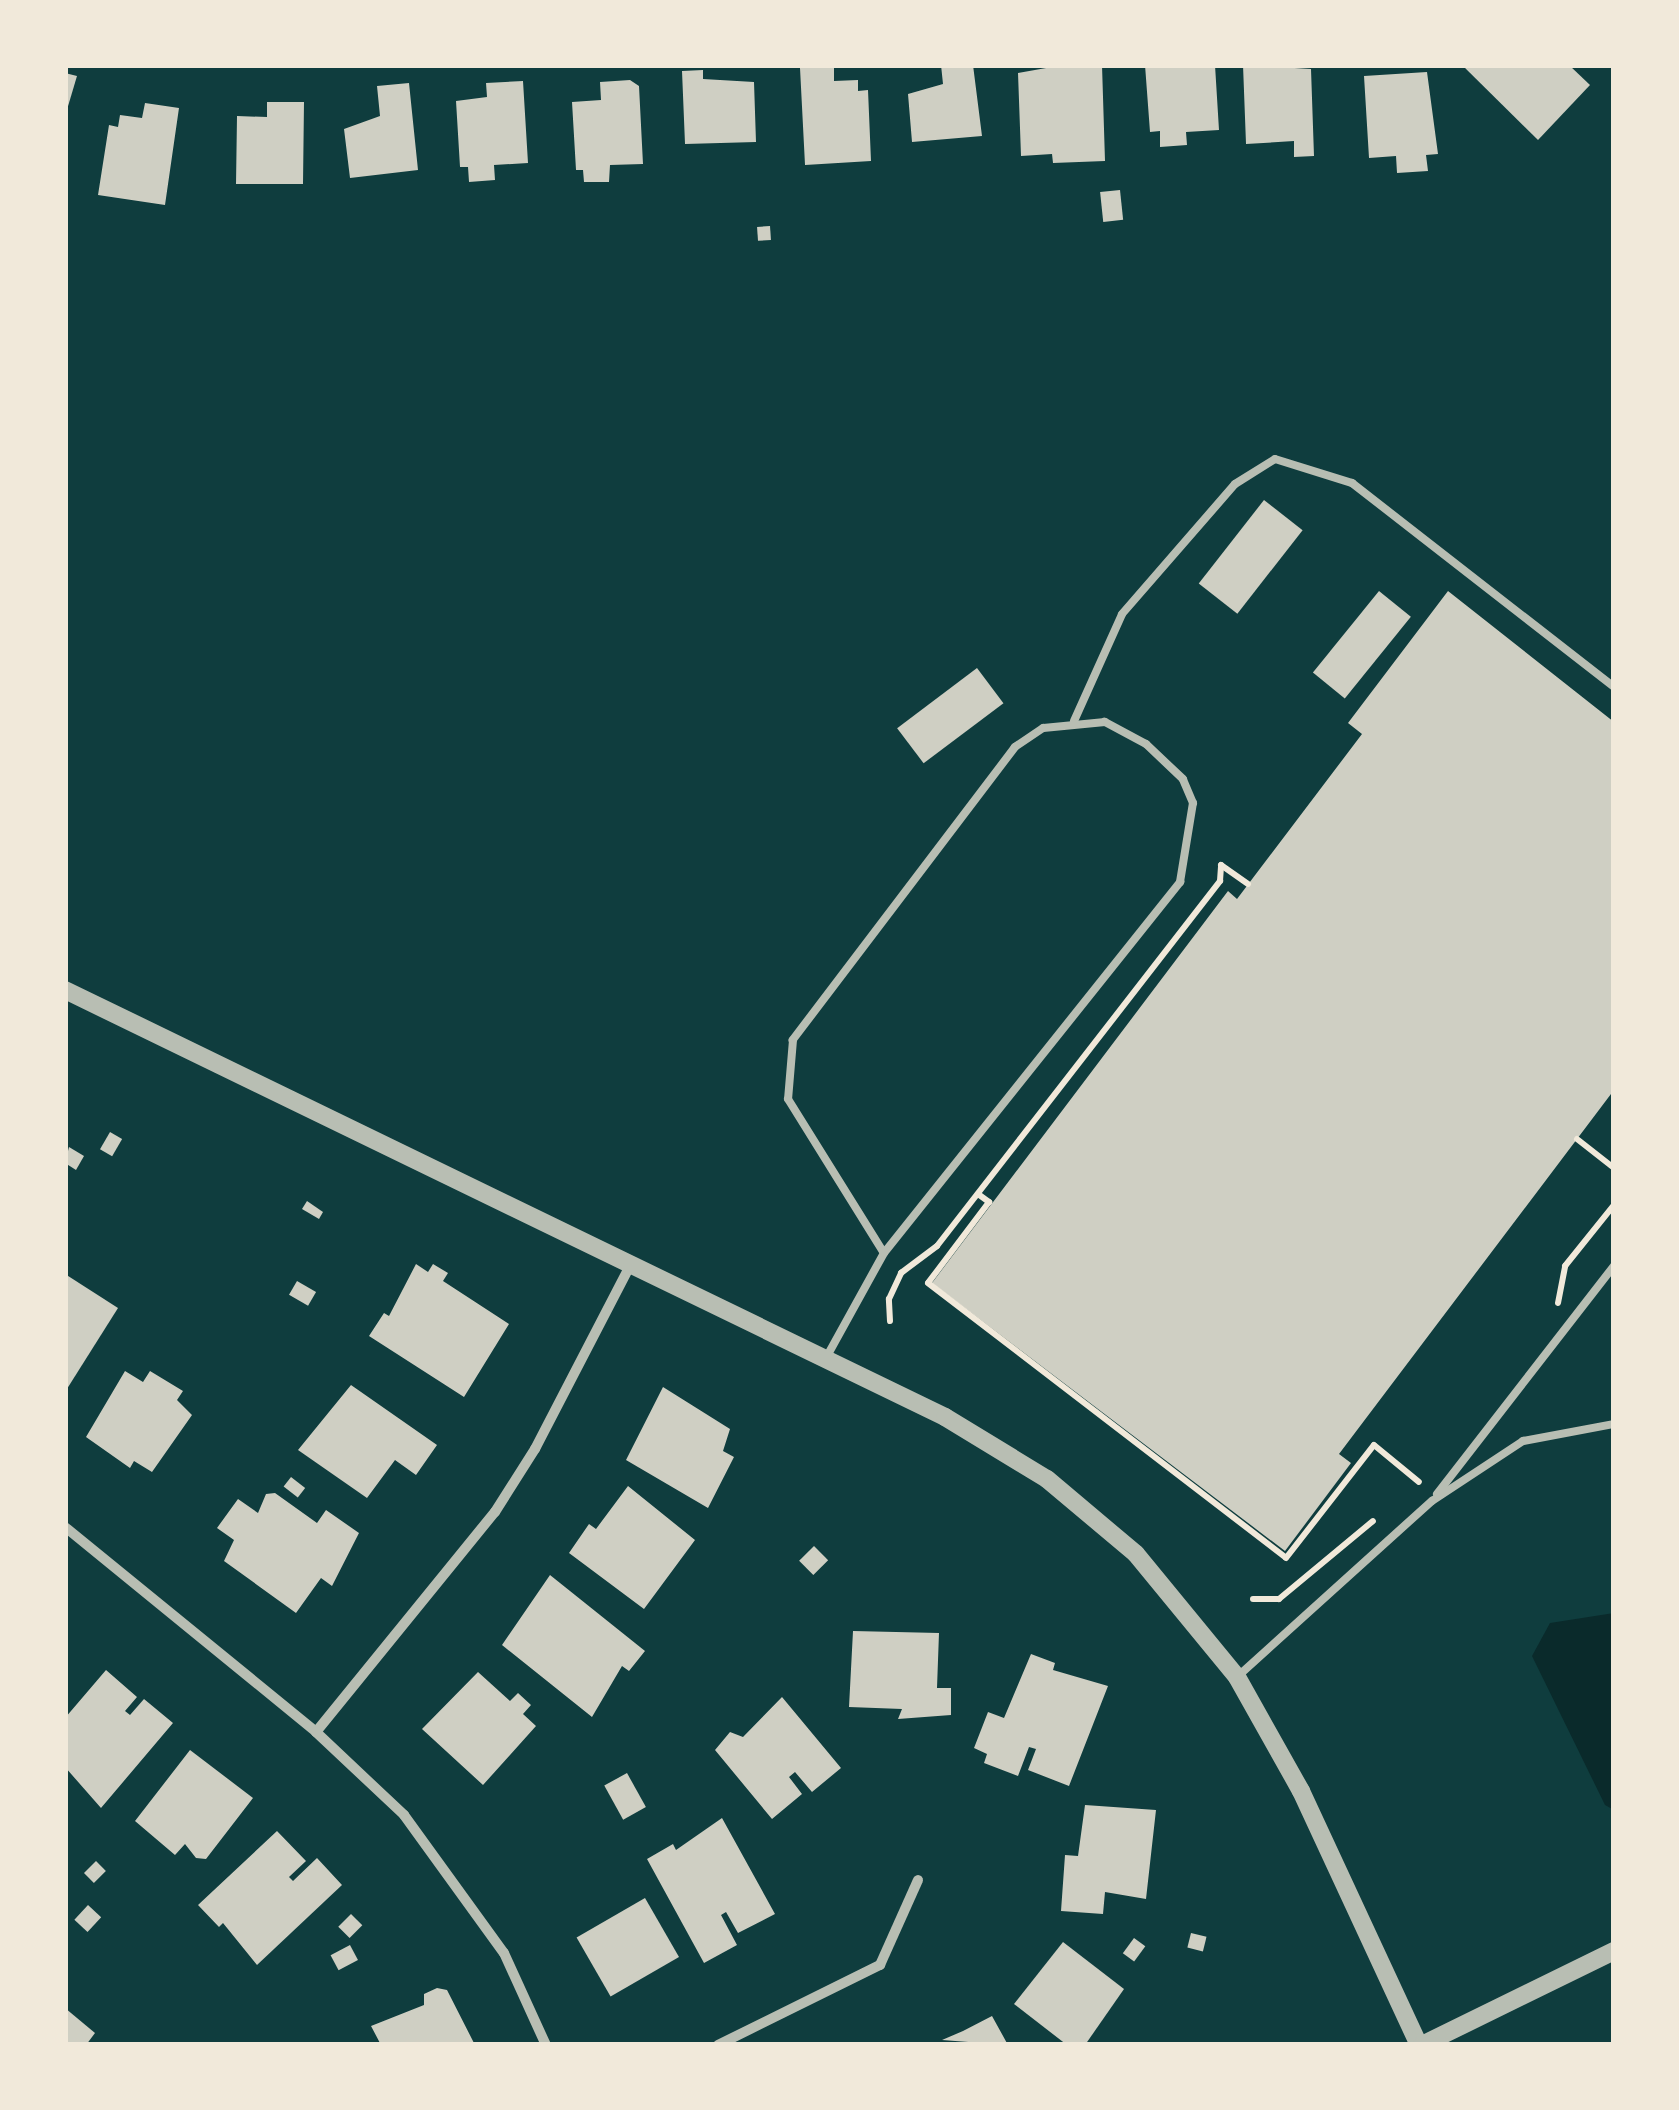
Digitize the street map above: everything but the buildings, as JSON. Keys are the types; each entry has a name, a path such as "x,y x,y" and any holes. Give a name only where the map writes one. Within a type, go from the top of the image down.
{"street":[{"path":"65,990 945,1417 1047,1479 1136,1554 1237,1677 1302,1791 1420,2045 1614,1951"},
{"path":"316,1732 495,1512 632,1263"},
{"path":"65,1527 316,1732 438,1856 504,1953 546,2045"},
{"path":"718,2045 880,1965 918,1880"}],"lane":[{"path":"1074,721 1122,614 1236,484 1275,459 1352,483 1614,686"},
{"path":"826,1358 884,1253 1180,882 1192,821 1183,780 1146,744 1105,722 1074,721 1043,728 1015,747 804,1017 793,1040 788,1099 884,1253"},
{"path":"1432,1501 1614,1266"},
{"path":"1237,1677 1432,1501 1523,1441 1614,1424"}],"path":[{"path":"890,1321 889,1299 901,1273 937,1246 978,1194 1220,882 1221,865 1248,884"},
{"path":"1577,1139 1614,1168"},
{"path":"978,1194 989,1202 928,1283 1286,1558 1374,1445 1418,1483 1430,1468"},
{"path":"1557,1310 1565,1266 1614,1205"},
{"path":"1253,1599 1279,1598 1386,1510"}],"water":[{"path":"1614,1613 1614,1810 1605,1805 1532,1656 1550,1623"}]}
